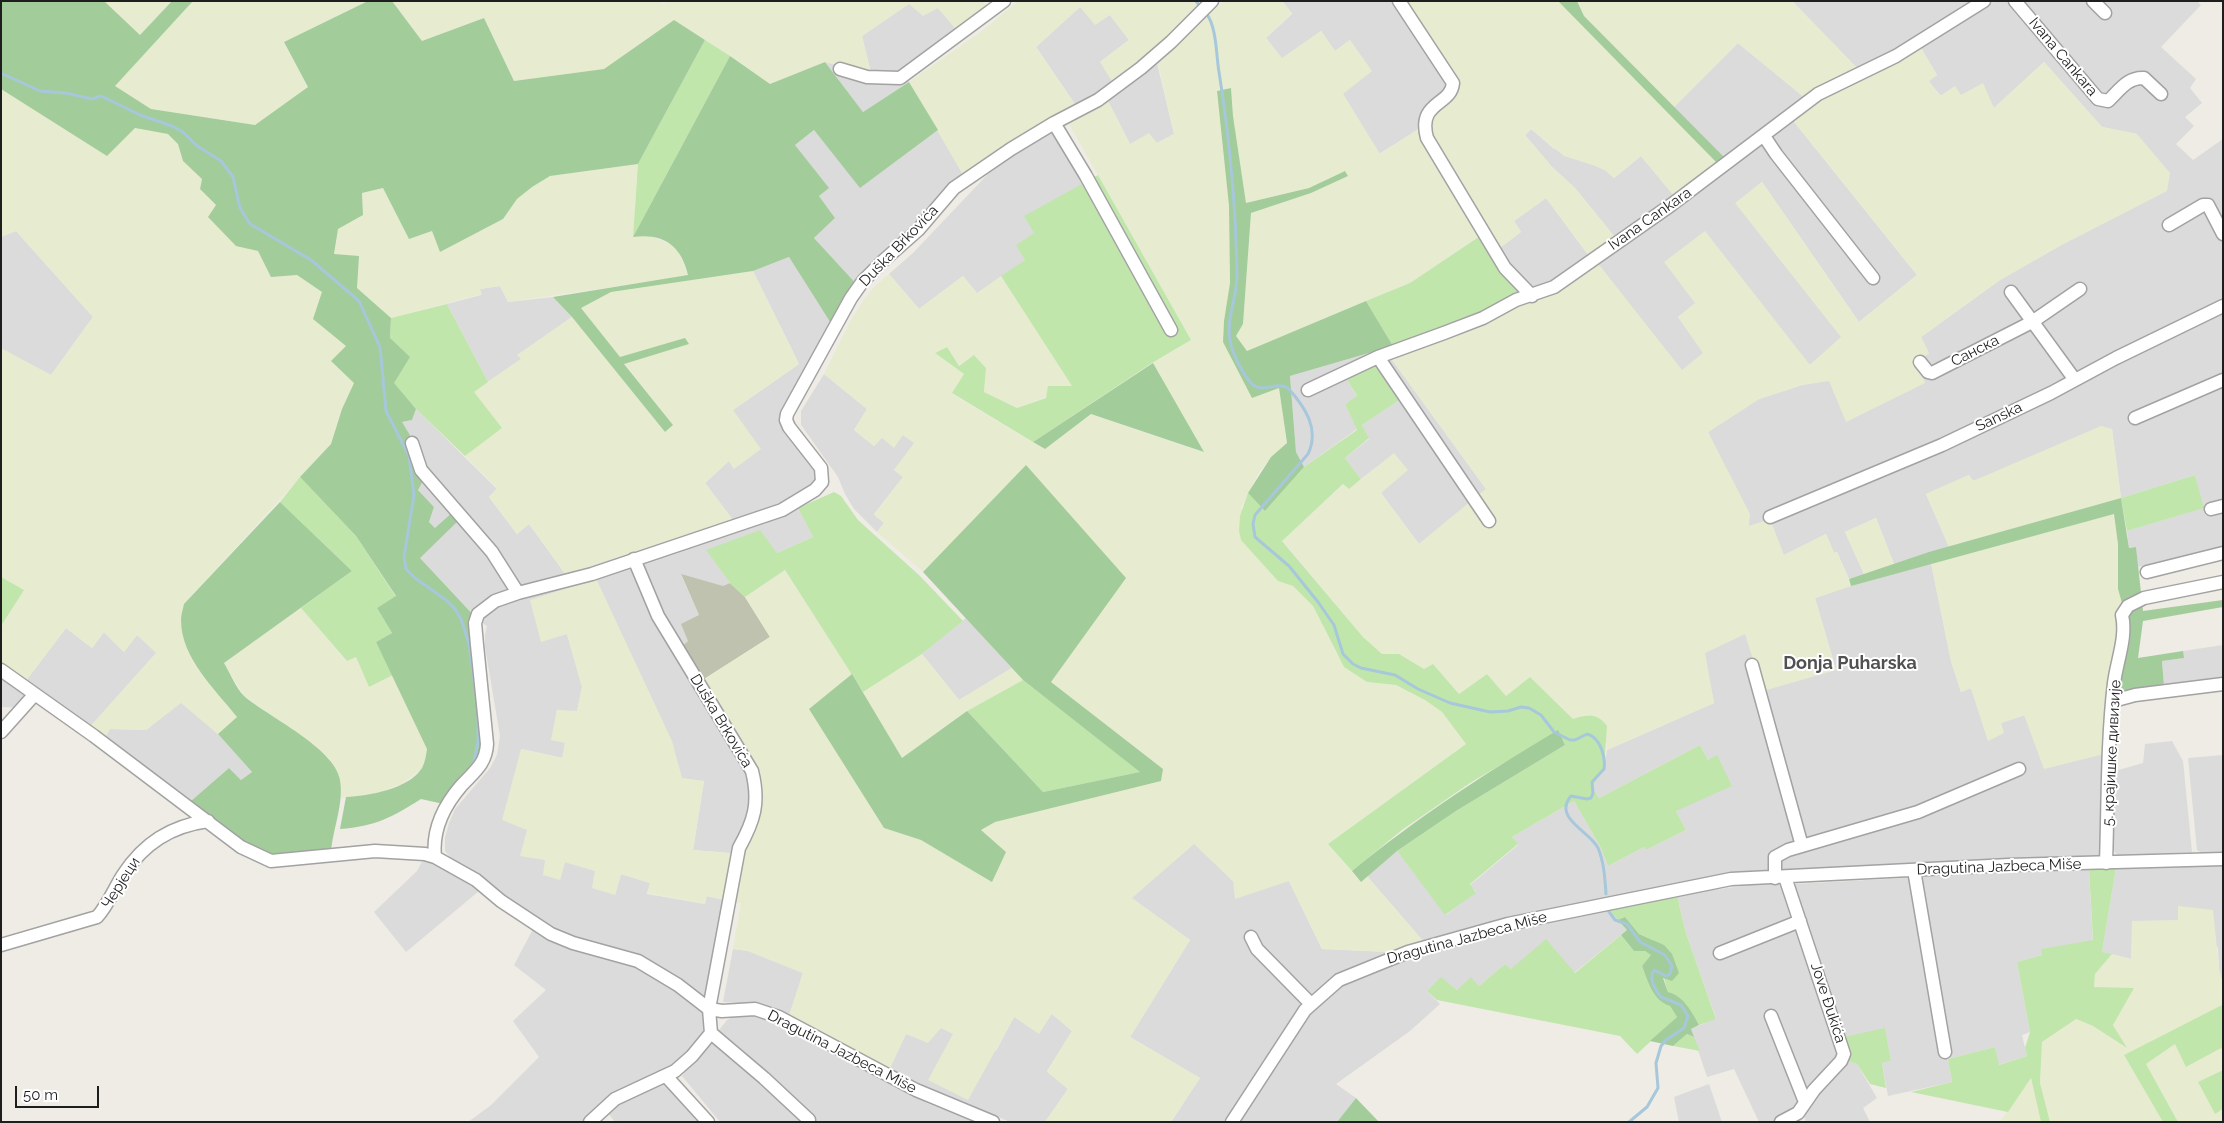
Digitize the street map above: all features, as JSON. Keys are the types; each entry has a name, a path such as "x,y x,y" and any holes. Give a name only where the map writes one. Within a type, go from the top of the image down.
{"street":[{"path":"840,69 867,77 891,80 900,78 1004,1"},
{"path":"1399,1 1453,83 1451,91 1434,106 1426,118 1425,130 1427,138 1505,268 1532,296"},
{"name":"Ivana Cankara","path":"1308,390 1378,357 1483,318 1516,300 1532,296 1554,286 1671,205 1818,94 1896,56 1984,1"},
{"name":"Ivana Cankara","path":"2015,1 2098,99 2108,101 2128,81 2136,78 2144,78 2161,94"},
{"path":"2093,1 2105,13"},
{"name":"Duška Brkovića","path":"435,857 434,843 439,822 447,804 482,765 486,754 487,744 477,645 476,623 478,614 495,601 518,592 592,574 782,510 820,486 823,478 821,468 789,427 786,420 792,404 851,298 863,281 918,230 954,188 984,166 1054,123 1098,100 1141,68 1171,42 1207,2"},
{"path":"1054,123 1086,176 1171,330"},
{"path":"1764,136 1873,278"},
{"path":"2169,225 2203,205 2208,205 2223,234"},
{"name":"Санска","path":"1920,362 1928,372 1932,373 2032,322 2080,289"},
{"path":"2010,292 2075,380"},
{"name":"Sanska","path":"1770,517 1942,444 2223,306"},
{"path":"1378,357 1489,521"},
{"path":"2135,418 2223,380"},
{"path":"412,443 421,470 492,552 518,592"},
{"path":"2147,572 2223,553"},
{"name":"Duška Brkovića","path":"634,560 658,616 752,771 755,782 756,792 752,825 739,848 709,1009"},
{"name":"5. крајишке дивизије","path":"2106,863 2113,701 2124,624 2122,614 2128,606 2144,598 2223,582"},
{"path":"1752,666 1802,846"},
{"path":"1,670 241,847 271,860 375,851 425,854 435,857 459,868 501,901 551,934 573,943 638,961 678,985 709,1009 710,1033 692,1056 675,1071 615,1099 595,1120"},
{"path":"2113,701 2135,695 2223,684"},
{"path":"1,732 35,694"},
{"path":"1780,877 1775,858 1788,850 1918,812 2019,769"},
{"name":"Черјеци","path":"1,945 97,917 103,911 123,875 150,843 173,829 188,824 208,821"},
{"name":"Dragutina Jazbeca Miše","path":"1232,1122 1305,1010 1339,980 1359,970 1408,952 1455,938 1508,924 1731,879 1914,870 2223,859"},
{"path":"1914,870 1945,1052"},
{"name":"Jove Đukića","path":"1780,877 1800,921 1844,1054 1841,1061 1802,1112 1780,1122"},
{"path":"1720,953 1800,921"},
{"path":"1251,937 1257,949 1311,1004"},
{"name":"Dragutina Jazbeca Miše","path":"709,1009 722,1011 755,1009 779,1017 916,1090 993,1122"},
{"path":"1771,1016 1802,1112"},
{"path":"710,1033 764,1078 809,1120"},
{"path":"666,1076 708,1122"}],"shaded area":[{"path":"104,1 172,1 140,35"},
{"path":"193,1 368,1 284,42 308,87 255,125 151,109 114,86"},
{"path":"392,1 660,1 664,4 667,1 983,1 994,14 962,36 938,8 923,16 909,4 862,36 871,73 825,62 770,84 674,20 604,69 514,81 484,18 422,41"},
{"path":"1018,1 1197,1 1209,14 1224,1 1282,1 1292,13 1266,38 1282,58 1321,31 1335,51 1350,40 1372,71 1343,94 1380,154 1426,124 1454,92 1403,1 1496,1 1498,3 1500,1 1558,1 1718,164 1675,197 1641,156 1614,178 1605,170 1596,166 1564,156 1531,129 1525,135 1552,167 1575,188 1614,236 1589,256 1546,198 1514,221 1521,232 1497,250 1485,232 1410,283 1247,351 1236,336 1243,324 1251,213 1311,193 1348,176 1345,171 1309,188 1246,203 1233,116 1231,88 1217,91 1229,206 1230,283 1223,342 1279,388 1287,444 1271,457 1258,474 1241,508 1278,581 1293,586 1313,606 1338,657 1367,682 1396,685 1425,700 1442,712 1466,744 1328,844 1360,881 1366,875 1424,942 1390,952 1322,949 1289,881 1235,899 1233,881 1194,844 1132,898 1190,940 1130,1037 1200,1078 1171,1122 1045,1122 1068,1089 1047,1072 1072,1031 1052,1014 1039,1034 1014,1017 968,1100 928,1080 953,1034 941,1028 928,1043 906,1034 889,1070 789,1016 803,973 748,951 733,949 741,903 707,896 705,904 647,893 650,883 621,874 615,895 592,888 595,871 565,862 560,880 543,875 545,860 520,856 527,830 502,820 521,749 562,758 565,743 551,740 557,710 577,711 582,687 567,634 541,642 530,600 574,586 529,524 517,534 489,497 497,488 465,456 501,428 473,392 521,359 517,355 572,317 665,432 673,425 624,363 688,344 685,339 620,357 581,308 611,292 753,271 799,364 733,410 761,449 734,469 729,461 705,483 733,520 590,566 672,741 682,778 704,781 693,850 741,854 752,787 762,783 760,774 701,681 770,637 745,597 785,570 852,674 809,709 884,828 921,840 952,858 1006,852 981,830 995,822 1163,769 1050,682 1026,465 923,572 877,532 884,523 874,515 903,477 894,470 914,443 903,435 894,448 882,438 874,446 854,430 867,409 824,374 851,320 863,301 873,288 889,274 919,309 963,276 977,293 1001,276 1073,386 1017,408 984,392 986,368 975,355 958,366 946,347 935,353 964,374 952,394 1044,449 1091,414 1203,452 1153,363 1191,340 1069,124 1107,99 1130,144 1149,133 1157,143 1174,134 1158,63 1153,56 1114,85 1100,62 1129,40 1110,15 1095,25 1080,7 1036,47 1079,110 966,180 909,82 982,31"},
{"path":"1282,1 1403,1 1453,76 1427,124 1379,154 1343,94 1350,40 1335,51 1321,31 1282,59 1266,38 1292,14"},
{"path":"1577,1 1792,1 1859,70 1805,98 1738,43 1674,107 1584,16"},
{"path":"1792,1 1981,1 1859,70"},
{"path":"1995,1 2197,1 2201,5 2161,47 2196,79 2190,88 2202,103 2185,117 2194,126 2176,144 2193,160 2223,139 2223,549 2138,567 2136,547 2129,548 2127,531 2203,508 2195,475 2121,498 2112,429 1973,481 1969,475 1926,494 1949,547 1894,564 1876,518 1845,532 1864,574 1849,579 1837,552 1834,553 1826,534 1784,555 1749,526 1708,432 1759,399 1802,385 1829,380 1925,382 1914,363 1929,353 1921,337 2000,280 2056,248 2137,134 2102,127 2044,62 1994,108 1961,95 1941,96 1928,81 1937,75 1921,48"},
{"path":"910,3 938,8 962,36 906,75 909,82 863,112 825,62 871,73 862,36"},
{"path":"1080,7 1110,15 1129,40 1100,62 1153,56 1157,63 1174,134 1157,143 1130,144 1107,99 1083,115 1079,110 1036,47"},
{"path":"1738,43 1805,98 1726,159 1674,107"},
{"path":"1921,48 1937,75 1929,81 1940,96 1955,86 1961,95 1983,83 1994,108 2044,62 2102,127 2137,134 2170,173 2167,191 2056,248 2000,280 1921,337 1929,353 1914,364 1925,383 1846,422 1829,381 1802,385 1759,399 1708,432 1750,514 1749,526 1770,519 1784,555 1826,534 1834,553 1837,552 1851,586 1815,598 1836,670 1763,691 1745,634 1705,653 1714,703 1607,750 1606,740 1588,714 1573,719 1530,677 1506,696 1487,674 1459,694 1433,664 1424,669 1399,654 1382,654 1363,637 1282,540 1344,484 1349,489 1394,453 1408,470 1381,493 1419,544 1486,489 1390,357 1500,317 1595,260 1682,370 1703,353 1678,317 1695,303 1664,262 1705,231 1810,365 1841,337 1735,203 1762,182 1859,322 1917,275 1791,118 1824,94 1877,73"},
{"path":"1,85 135,128 168,134 179,144 183,161 202,179 200,189 216,206 208,217 236,245 258,251 271,277 297,275 322,292 347,346 354,383 342,409 331,444 184,604 186,643 196,666 237,717 218,734 181,703 146,730 110,729 104,739 89,728 156,653 137,635 124,652 104,632 92,648 66,628 25,682 1,666 1,626 23,590 1,577 1,348 51,375 93,317 16,231 1,237"},
{"path":"1791,118 1917,275 1859,322 1762,182 1736,203 1842,337 1810,365 1695,304 1678,317 1704,353 1682,371 1595,260"},
{"path":"1061,125 1094,178 1034,233 1025,260 977,294 963,276 919,309 889,274 913,253 987,175 1019,150"},
{"path":"1531,129 1553,148 1605,170 1614,178 1641,156 1675,197 1614,236 1575,188 1552,167 1525,135"},
{"path":"814,130 861,187 938,130 966,180 861,289 814,238 835,218 819,196 828,188 795,145"},
{"path":"638,164 633,237 648,235 670,244 679,251 688,276 508,302 500,286 480,289 482,294 391,318 357,288 334,255 338,229 363,215 362,193 384,188 409,239 432,231 440,252 503,219 517,199 550,176"},
{"path":"1546,198 1589,256 1546,287 1532,290 1497,250 1521,232 1514,221"},
{"path":"16,231 93,317 51,375 1,349 1,237"},
{"path":"789,257 837,333 794,410 793,418 794,426 824,466 828,476 827,482 794,500 813,537 777,553 707,550 730,583 723,587 681,575 699,615 688,641 675,652 747,773 752,787 742,854 693,850 704,781 682,779 671,741 590,566 733,520 705,483 729,461 734,469 733,410 799,364 753,271"},
{"path":"500,286 508,302 553,297 572,317 518,355 521,359 488,382 447,304 481,295 480,289"},
{"path":"1393,346 1390,357 1486,489 1419,544 1381,493 1394,454 1361,479 1345,458 1369,439 1362,425 1407,395 1346,378 1357,397 1345,404 1357,429 1304,467 1296,452 1290,376"},
{"path":"824,374 867,409 854,430 874,446 882,437 903,435 915,443 894,470 903,477 874,514 884,523 877,532 854,509 838,477 801,425 801,411"},
{"path":"416,409 497,489 489,497 517,534 529,524 574,586 567,634 582,687 577,712 557,710 552,740 565,742 563,758 521,749 527,830 545,860 560,879 565,862 596,871 615,895 621,874 650,883 647,894 705,904 706,896 734,902 717,1003 715,1005 695,990 554,931 502,897 450,857 445,851 445,838 455,809 490,768 497,755 500,736 485,647 487,626 478,620 420,558 435,528 429,522 434,507 418,490 402,422 412,420"},
{"path":"2101,426 2112,429 2121,498 1949,547 1926,494 1969,475 1973,481"},
{"path":"2114,514 2118,544 2118,589 2124,610 2108,753 2044,769 2024,715 2001,723 2004,733 1988,741 1971,688 1961,692 1951,661 1931,563"},
{"path":"1876,518 1894,564 1864,574 1845,532"},
{"path":"1931,563 1951,661 1961,692 1971,688 1988,740 2003,733 2001,723 2025,715 2108,753 2101,858 1719,877 1565,906 1424,942 1366,875 1397,851 1446,915 1476,892 1470,885 1518,845 1512,837 1574,801 1601,848 1608,866 1644,847 1646,850 1686,830 1676,811 1717,756 1708,760 1700,745 1599,798 1592,787 1604,769 1607,750 1714,703 1704,653 1746,633 1836,670 1815,598 1868,580"},
{"path":"681,574 723,586 730,583 745,597 770,637 701,681 680,648 688,641 681,624 699,615"},
{"path":"301,608 346,661 356,657 369,687 393,675 427,749 421,770 401,784 372,795 340,798 338,773 333,765 311,744 243,695 224,663"},
{"path":"966,618 1012,668 959,700 922,654"},
{"path":"66,628 92,648 104,632 124,652 137,635 157,652 89,728 25,682"},
{"path":"2223,645 2223,677 2164,686 2162,661 2183,658 2183,651"},
{"path":"922,654 959,700 1012,668 1023,680 967,711 902,759 863,692"},
{"path":"1,674 24,691 33,708 1,707"},
{"path":"181,702 218,734 252,772 241,780 229,768 191,801 104,739 110,729 146,730"},
{"path":"2172,741 2183,761 2192,852 2118,856 2113,850 2115,771 2143,763 2145,744"},
{"path":"2223,755 2223,854 2205,855 2197,850 2188,758"},
{"path":"1194,843 1233,881 1289,881 1322,949 1390,952 1337,976 1315,993 1303,1006 1228,1122 1171,1122 1200,1078 1130,1037 1190,940 1131,898"},
{"path":"424,858 454,871 479,891 406,952 374,912 417,871"},
{"path":"2223,862 2223,985 2219,969 2218,948 2178,907 2178,921 2133,921 2131,959 2102,952 2116,868"},
{"path":"2089,868 2093,944 2042,949 2042,955 2017,962 2030,1032 2022,1035 2027,1056 1998,1065 1995,1047 1948,1059 1952,1082 1888,1096 1882,1063 1891,1061 1885,1029 1843,1037 1792,887 1795,884"},
{"path":"1780,882 1784,886 1840,1054 1808,1088 1805,1088 1789,1054 1774,1010 1766,1013 1801,1103 1794,1112 1799,1122 1759,1122 1734,1069 1707,1077 1691,1029 1716,1018 1685,930 1677,895"},
{"path":"2178,906 2213,910 2219,969 2223,985 2223,1005 2124,1055 2163,1122 2050,1122 2040,1083 2042,1042 2075,1019 2093,1026 2125,1047 2094,987 2095,974 2112,954 2131,959 2132,921 2178,920"},
{"path":"1608,908 1627,930 1574,973 1511,969 1505,964 1479,986 1457,990 1441,978 1427,991 1440,1004 1410,1031 1336,1084 1356,1098 1337,1122 1238,1122 1309,1014 1344,984 1415,956 1492,934"},
{"path":"533,929 637,967 675,989 704,1012 704,1037 670,1068 621,1088 601,1102 581,1122 468,1122 490,1106 539,1057 513,1021 546,990 514,965"},
{"path":"733,949 748,951 803,973 789,1016 762,1004 723,1002"},
{"path":"740,1013 754,1014 929,1104 975,1122 720,1122 682,1076 727,1020"},
{"path":"1052,1014 1072,1031 1047,1071 1068,1089 1045,1122 1010,1122 889,1070 906,1034 941,1028 996,1051 1014,1017"},
{"path":"2175,1044 2222,1048 2223,1070 2198,1082 2215,1114 2223,1109 2223,1122 2178,1122 2146,1064"},
{"path":"1848,1061 1857,1064 1877,1098 1863,1108 1870,1122 1806,1122 1803,1112"},
{"path":"2031,1078 2041,1122 2000,1122 2015,1101"},
{"path":"665,1081 699,1122 615,1122 608,1113 621,1102"},
{"path":"1709,1084 1722,1122 1679,1122 1674,1097"}],"green space":[{"path":"1,1 104,1 140,35 172,1 193,1 115,86 151,109 255,125 308,87 284,42 368,1 392,1 422,41 484,18 514,81 604,69 674,20 705,40 638,164 550,176 517,199 503,219 440,252 432,231 409,239 383,188 362,193 363,215 338,229 334,254 359,256 357,288 391,318 390,338 410,357 394,383 416,409 412,420 402,422 420,452 425,477 418,490 434,507 429,522 435,528 453,512 459,520 420,558 478,620 491,743 448,805 421,799 383,820 364,826 340,829 346,797 376,793 408,781 422,768 427,749 376,642 392,633 377,608 396,596 356,536 300,477 331,444 342,409 354,383 331,361 346,346 313,319 322,292 297,275 271,277 258,251 236,246 208,217 216,205 200,189 202,179 183,161 178,144 168,134 135,128 107,156 1,89"},
{"path":"1558,1 1577,1 1584,16 1726,159 1718,164"},
{"path":"705,40 730,56 633,237 638,164"},
{"path":"730,56 770,84 825,62 863,112 909,82 938,130 860,188 814,130 795,145 829,188 819,196 835,218 814,238 861,289 837,333 789,257 753,271 611,292 581,308 620,357 685,338 689,344 624,364 673,425 665,432 572,317 553,297 688,275 681,256 669,243 653,237 633,237"},
{"path":"1231,88 1233,116 1246,203 1309,188 1345,171 1348,176 1311,193 1251,213 1243,324 1236,336 1247,351 1366,301 1393,346 1290,376 1296,452 1304,467 1265,511 1248,493 1271,457 1287,443 1279,388 1252,398 1223,342 1230,283 1229,206 1217,91"},
{"path":"1098,175 1191,340 1152,363 1033,442 952,393 964,374 935,353 947,347 959,366 974,355 986,368 984,392 1017,408 1046,398 1048,386 1072,386 1001,276 1025,260 1016,245 1034,233 1024,216"},
{"path":"1483,234 1526,294 1393,346 1366,301 1410,283"},
{"path":"447,304 488,382 474,392 502,428 465,456 416,409 393,383 390,338 391,318"},
{"path":"1153,363 1204,452 1091,414 1045,449 1033,442"},
{"path":"1375,363 1407,395 1362,425 1369,438 1345,458 1361,479 1349,489 1343,484 1282,541 1363,637 1382,654 1399,654 1424,669 1433,664 1459,694 1487,674 1506,696 1530,677 1573,719 1592,716 1600,719 1607,726 1604,769 1592,787 1599,798 1700,745 1708,760 1717,755 1732,786 1676,811 1686,830 1646,850 1644,847 1608,866 1601,848 1574,801 1512,837 1518,844 1470,884 1476,893 1445,915 1397,851 1456,811 1565,745 1558,731 1470,783 1402,830 1352,871 1328,844 1466,744 1442,712 1425,700 1396,685 1367,682 1344,667 1313,606 1293,586 1278,581 1241,540 1239,531 1240,516 1248,493 1265,511 1304,467 1357,430 1345,404 1357,396 1346,378"},
{"path":"1026,465 1126,578 1051,682 1163,769 1161,781 995,822 981,830 1006,852 992,882 921,840 884,828 809,709 852,674 902,758 967,711 1043,792 1140,772 1023,680 923,572"},
{"path":"2195,475 2204,508 2127,531 2121,498"},
{"path":"300,477 356,536 396,597 377,608 392,633 376,642 393,675 369,687 356,657 347,661 301,608 352,571 280,502"},
{"path":"834,492 841,496 858,520 920,576 963,621 922,654 863,692 785,570 745,597 730,583 706,550 760,530 777,553 813,537 798,508"},
{"path":"2121,498 2129,548 2136,547 2143,611 2223,600 2223,607 2143,621 2138,658 2183,651 2184,658 2162,661 2164,686 2114,696 2124,610 2118,589 2118,544 2114,514 1851,586 1849,579 1929,552"},
{"path":"280,502 352,571 224,663 244,696 313,745 326,756 335,768 340,780 341,798 331,852 281,854 255,849 226,830 191,801 229,768 241,780 252,772 218,734 237,717 193,660 183,634 181,620 184,604"},
{"path":"1,577 24,590 1,626"},
{"path":"1023,680 1141,772 1043,792 967,711"},
{"path":"1558,730 1565,745 1456,811 1397,851 1361,882 1352,871 1402,832 1452,797"},
{"path":"2089,868 2116,868 2102,952 2112,954 2095,974 2094,987 2134,988 2113,1025 2127,1048 2093,1026 2076,1019 2042,1042 2040,1083 2050,1122 2041,1122 2031,1078 2008,1112 1911,1092 1952,1082 1948,1059 1995,1047 1999,1065 2027,1056 2025,1048 2030,1032 2017,962 2042,955 2041,949 2093,940"},
{"path":"1677,895 1685,930 1716,1019 1699,1025 1691,1010 1683,1001 1668,992 1653,940 1639,934 1625,917 1618,920 1608,908"},
{"path":"1625,917 1639,934 1664,945 1672,954 1679,973 1672,981 1663,978 1668,992 1683,1001 1697,1020 1699,1025 1691,1029 1694,1037 1687,1034 1673,1046 1650,1041 1677,1017 1670,1006 1659,1000 1649,984 1642,966 1651,955 1645,951 1634,951 1621,935 1627,930 1618,920"},
{"path":"1621,935 1634,951 1645,951 1652,955 1642,966 1655,995 1664,1004 1670,1006 1677,1017 1637,1054 1620,1036 1437,1000 1427,991 1441,977 1457,990 1471,977 1479,986 1505,964 1511,969 1546,939 1575,973"},
{"path":"2222,1005 2223,1051 2221,1048 2186,1067 2175,1044 2146,1064 2178,1122 2163,1122 2124,1055"},
{"path":"1885,1028 1891,1061 1882,1063 1886,1088 1870,1084 1857,1064 1848,1061 1843,1037"},
{"path":"1687,1034 1694,1037 1700,1051 1673,1046"},
{"path":"2223,1070 2223,1109 2215,1114 2198,1082"},
{"path":"1356,1098 1379,1122 1337,1122"}],"waterway":[{"path":"1196,1 1202,9"},
{"path":"1206,13 1210,19 1216,41 1234,199 1237,276 1229,324 1231,345 1235,357 1252,384 1261,388 1279,386 1288,388 1305,411 1309,419 1312,436 1308,454 1255,515 1253,524 1255,537 1289,566 1318,602 1334,625 1343,654 1353,664 1361,668 1395,675 1418,689 1450,703 1490,712 1508,711 1521,707 1529,708 1541,715 1554,732 1570,740 1575,740 1587,734 1599,743 1603,753 1604,769 1592,782 1593,793 1591,798 1571,796 1566,804 1566,811 1569,818 1598,848 1603,865 1606,894"},
{"path":"1,73 40,91 66,93 92,99 101,96 140,115 172,126 183,132 196,145 221,161 233,177 240,208 250,224 311,260 359,301 380,347 386,411 409,456 414,495 404,557 406,569 415,578 446,600 461,619 469,644 477,702"},
{"path":"473,766 478,742 478,713"},
{"path":"1607,909 1615,920 1627,924 1640,942 1665,955 1672,966 1670,974 1666,976 1654,970 1652,973 1653,984 1661,997 1681,1005 1688,1016 1684,1028 1666,1040 1661,1046 1656,1063 1658,1088 1647,1107 1629,1122"}],"district":[{"name":"Donja Puharska","path":"1850,664"}]}
